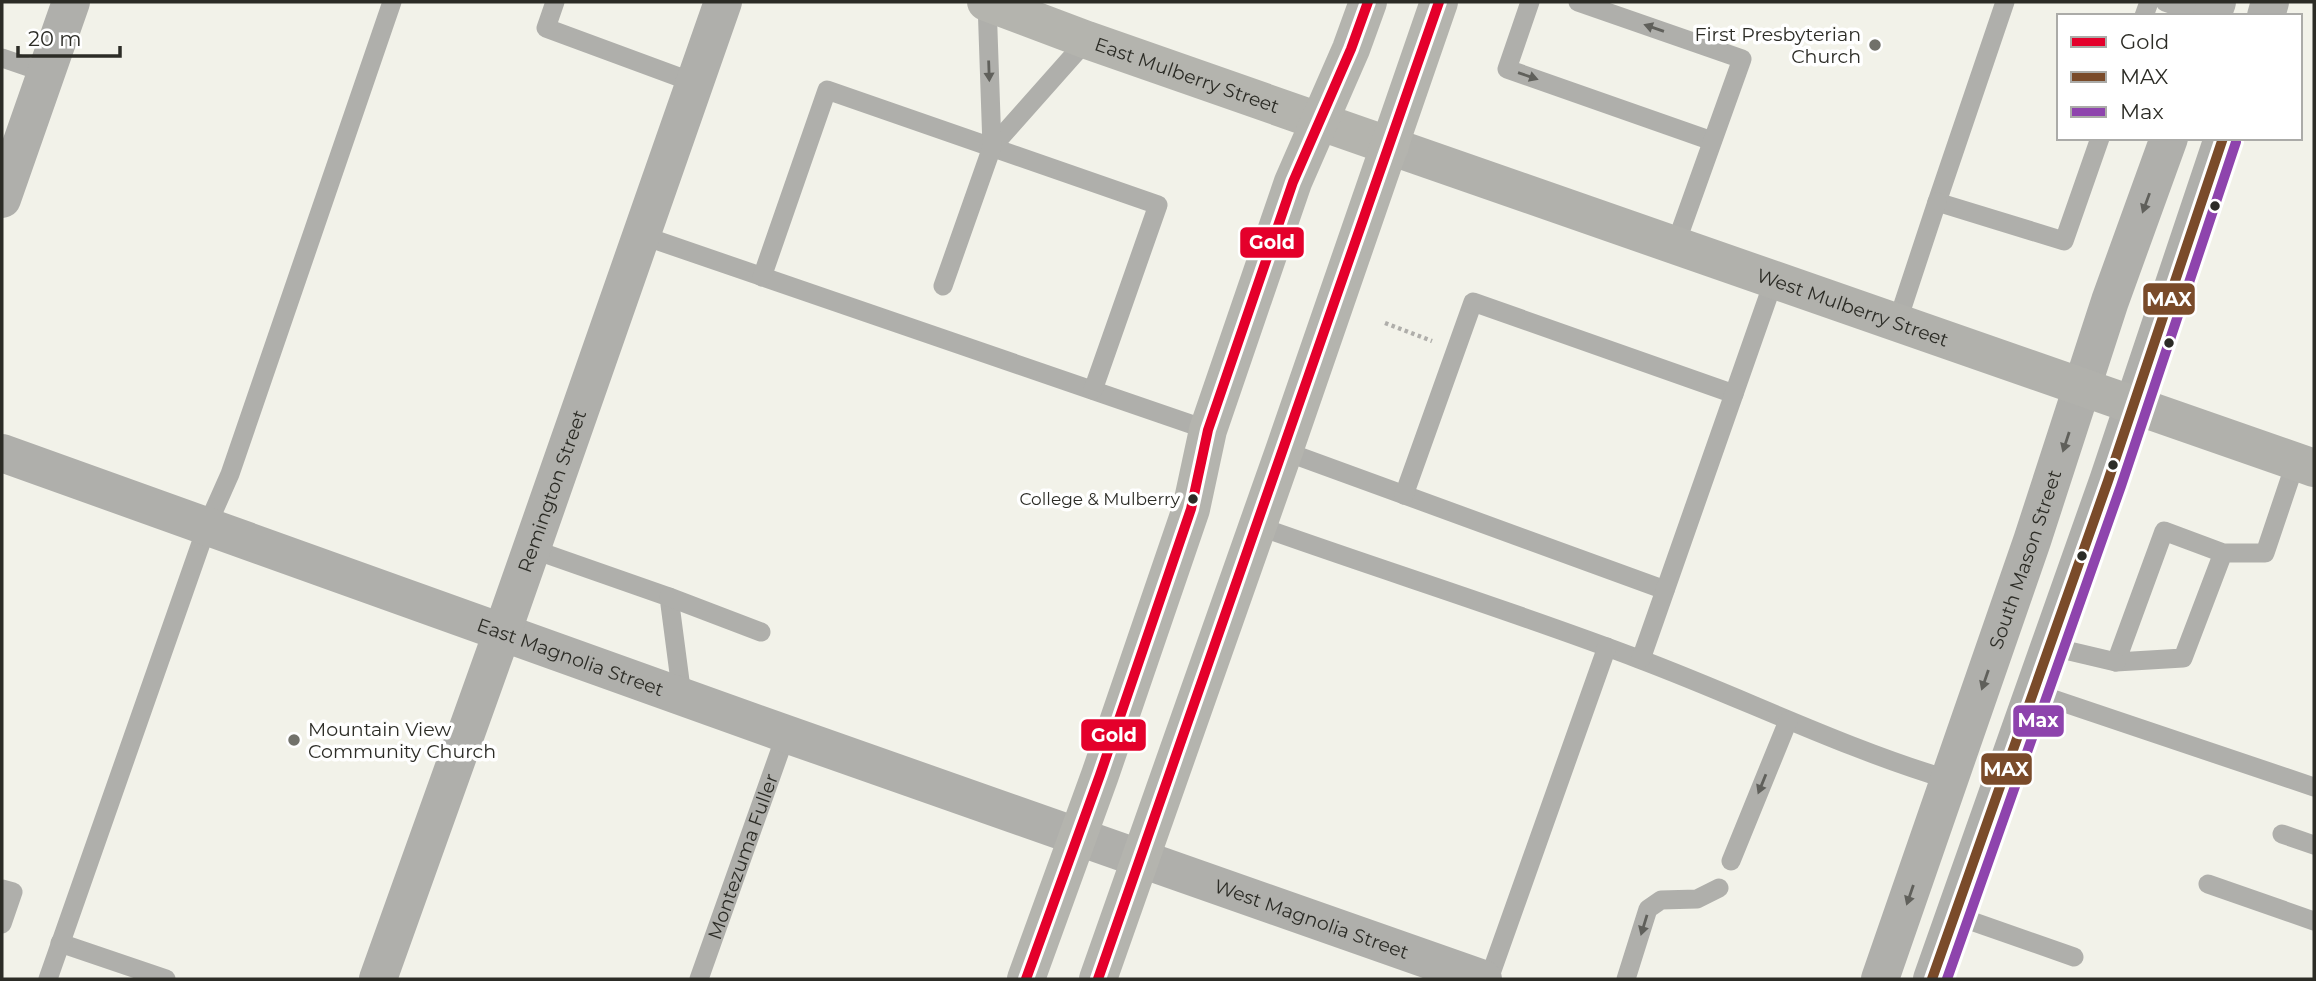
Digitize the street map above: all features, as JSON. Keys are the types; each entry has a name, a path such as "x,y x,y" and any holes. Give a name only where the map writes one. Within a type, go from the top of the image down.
{"highway":[{"name":"East Mulberry Street","path":"986,2 1043,12 1087,40 1390,146"},
{"path":"1026,979 1100,775 1191,509 1208,430 1293,182 1351,49 1368,2"},
{"path":"1098,979 1439,2"}],"main road":[{"name":"West Mulberry Street","path":"1390,146 2305,464"}],"street":[{"path":"2,199 71,2"},
{"name":"Remington Street","path":"378,979 723,2"},
{"name":"South Mason Street","path":"1880,979 2084,388 2110,302 2168,140"},
{"path":"1932,979 2108,481 2222,140"},
{"name":"East Magnolia Street","path":"2,453 1140,859"},
{"name":"West Magnolia Street","path":"1140,859 1439,972 1483,979"}],"lane":[{"path":"48,979 207,526 230,474 393,2"},
{"path":"555,2 546,29 695,83"},
{"path":"943,286 992,147 986,2"},
{"path":"1530,2 1507,69 1712,141"},
{"path":"1578,2 1742,59 1675,246"},
{"path":"1896,323 2005,2"},
{"path":"2165,2 2199,14"},
{"path":"992,147 1087,40"},
{"path":"2,58 46,74"},
{"path":"762,277 827,90 1158,205 1093,390"},
{"path":"1937,202 2064,241 2099,140"},
{"path":"641,235 1208,430"},
{"path":"1641,660 1774,280"},
{"path":"1404,495 1473,302 1734,394"},
{"path":"1284,452 1665,590"},
{"path":"2116,662 2164,531 2223,553 2265,553 2305,464"},
{"path":"1258,526 1607,647 1788,721 1950,780"},
{"path":"532,549 761,632"},
{"path":"2048,646 2116,662 2183,659 2223,553"},
{"path":"668,597 682,696"},
{"path":"1489,979 1607,647"},
{"path":"2032,692 2314,787"},
{"path":"1731,861 1788,721"},
{"name":"Montezuma Fuller","path":"699,979 786,734"},
{"path":"2282,834 2314,845"},
{"path":"2208,884 2314,921"},
{"path":"1626,979 1648,909 1661,900 1697,900 1719,888"},
{"path":"2,889 13,892 2,924"},
{"path":"1954,915 2074,957"},
{"path":"60,943 126,973 166,979"}],"path":[{"path":"1385,323 1456,349"}],"transit line":[{"name":"Gold","path":"1026,979 1100,775 1191,509 1208,430 1293,182 1351,49 1368,2"},
{"name":"Gold","path":"1098,979 1439,2"},
{"name":"MAX","path":"1932,979 2108,481 2222,140"},
{"name":"Max","path":"1947,979 2121,486 2236,142"}],"place":[{"name":"First Presbyterian Church","path":"1875,45"},
{"name":"College & Mulberry","path":"1193,499"},
{"name":"Mountain View Community Church","path":"294,740"}]}
